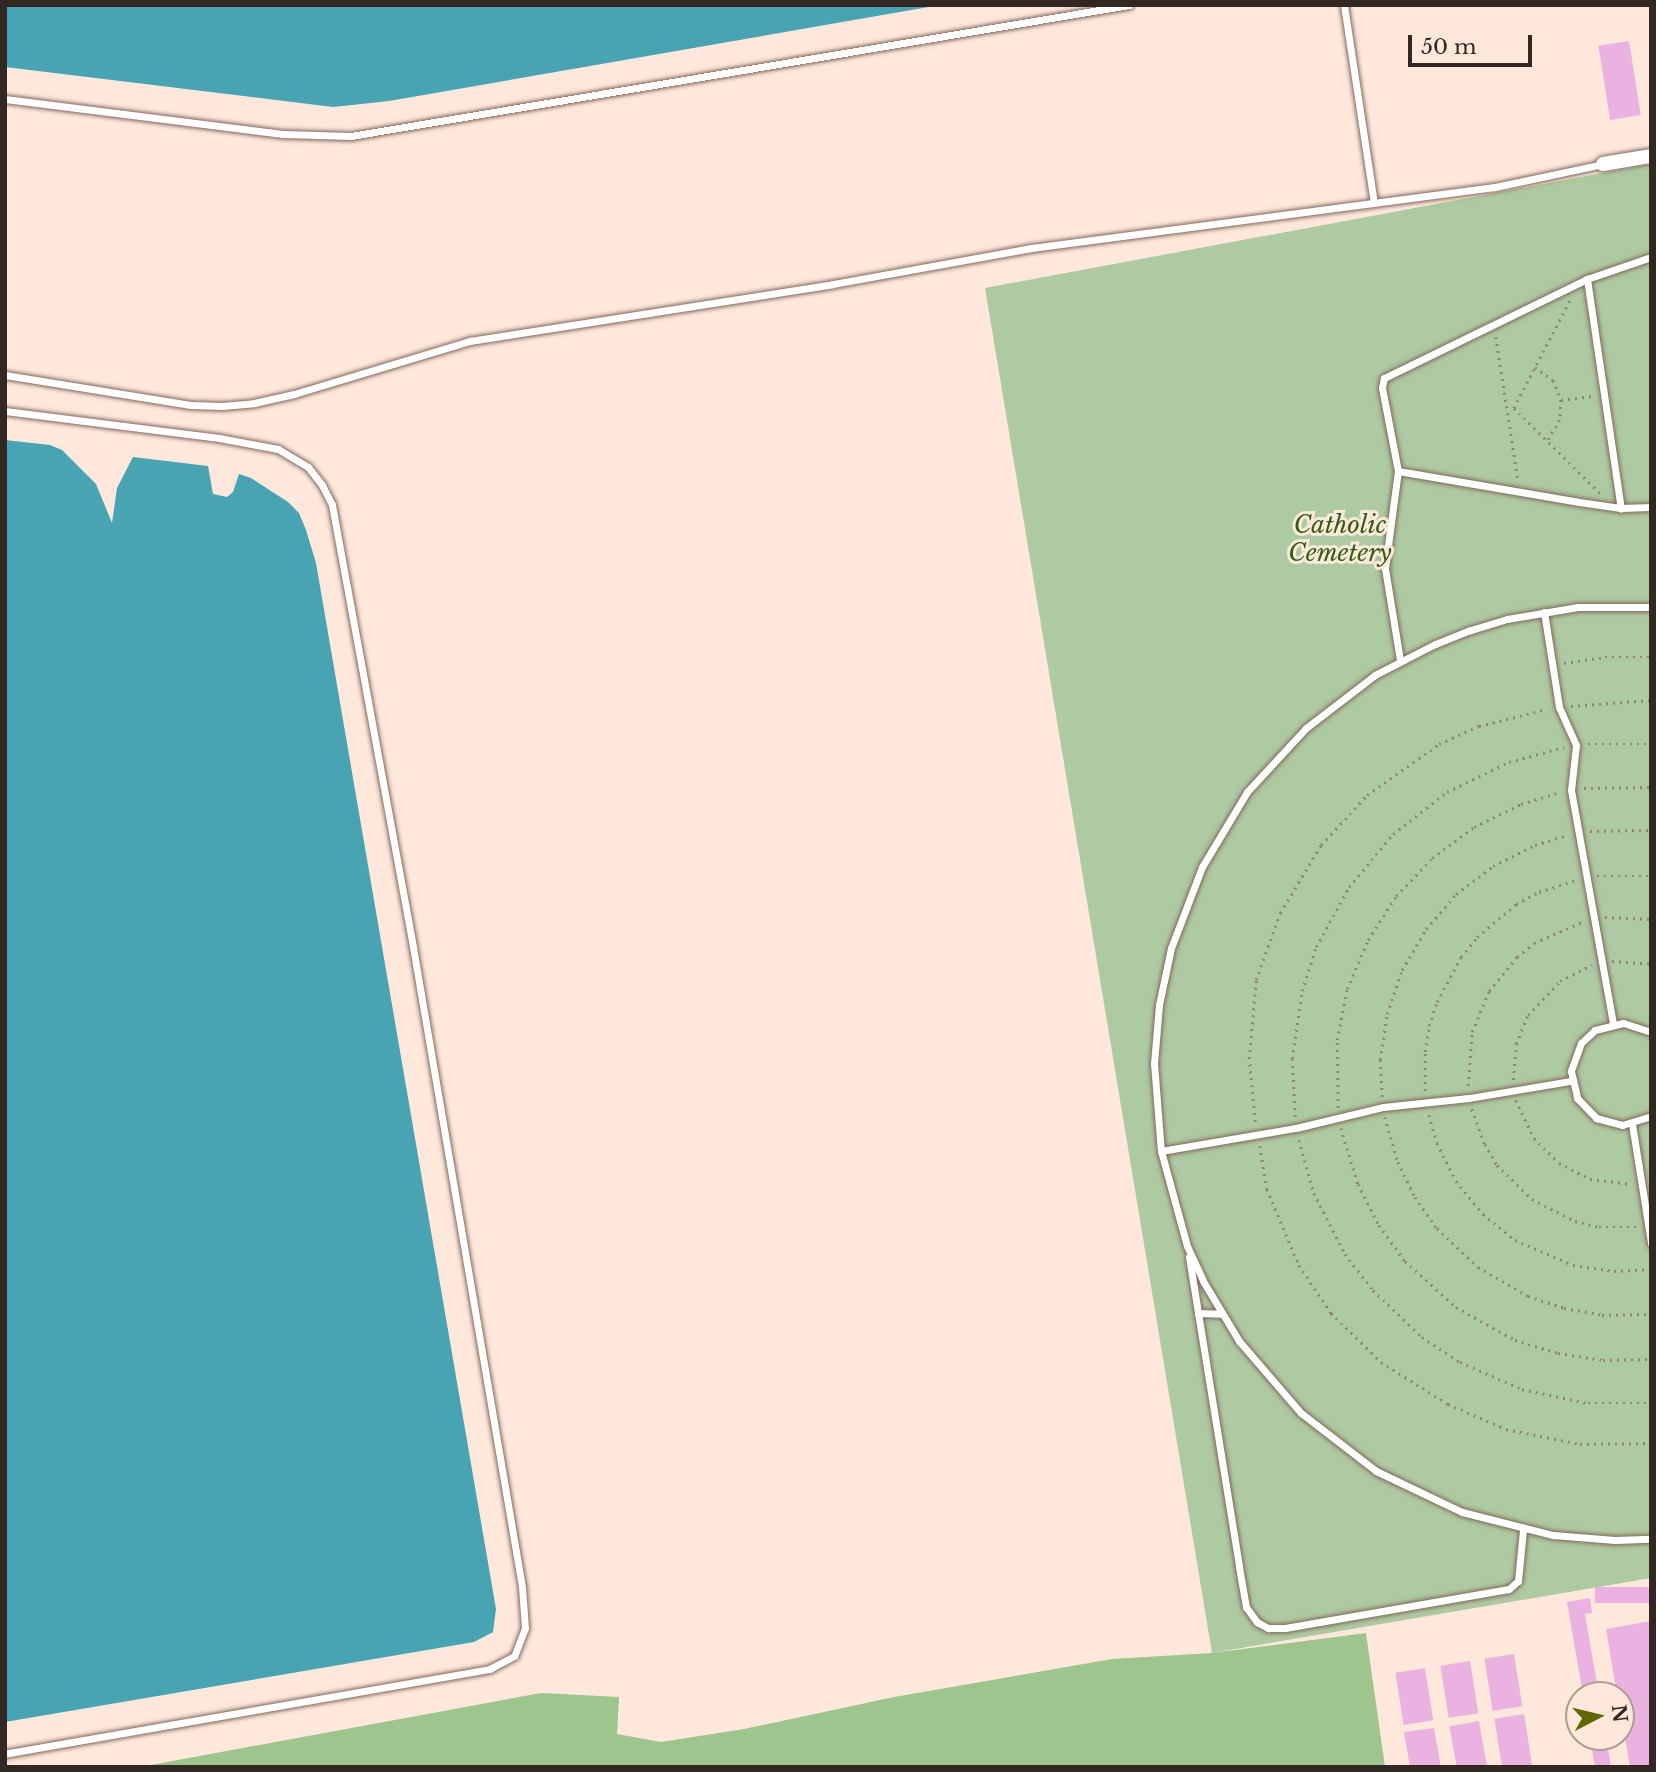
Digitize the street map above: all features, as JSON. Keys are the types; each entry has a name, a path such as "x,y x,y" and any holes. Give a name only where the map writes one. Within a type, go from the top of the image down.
{"street":[{"path":"1603,164 1651,156"}],"lane":[{"path":"5,99 283,134 351,136 1129,5"},
{"path":"1345,5 1374,203"},
{"path":"5,375 191,405 254,403 470,341 833,284 1031,248 1495,187 1603,164"},
{"path":"1400,660 1385,568 1398,471 1382,388 1384,378 1583,281 1651,257"},
{"path":"1583,281 1604,394 1617,507"},
{"path":"5,411 219,438 278,449 308,467 322,485 332,505 410,934 522,1587 526,1628 514,1656 490,1669 5,1754"},
{"path":"1398,471 1617,507 1651,507"},
{"path":"1523,1530 1518,1581 1509,1589 1285,1628 1268,1628 1257,1622 1246,1607 1187,1246 1161,1151 1154,1093 1159,1005 1171,948 1202,867 1236,808 1285,748 1335,703 1400,660 1470,630 1544,612 1590,607 1651,607"},
{"path":"1544,612 1559,707 1576,745 1572,790 1613,1023"},
{"path":"1651,1032 1633,1024 1613,1023 1595,1030 1581,1043 1572,1061 1571,1081 1577,1098 1588,1113 1613,1125 1632,1124 1651,1116"},
{"path":"1161,1151 1296,1128 1383,1107 1469,1098 1571,1081"},
{"path":"1632,1124 1651,1243"},
{"path":"1187,1246 1222,1314 1279,1390 1350,1453 1432,1500 1523,1530 1584,1538 1651,1539"},
{"path":"1198,1313 1222,1314"}],"path":[{"path":"1514,408 1583,281"},
{"path":"1494,324 1520,492"},
{"path":"1535,368 1553,380 1561,400 1560,420 1548,441"},
{"path":"1561,400 1604,394"},
{"path":"1507,409 1514,408"},
{"path":"1514,408 1617,507"},
{"path":"1552,665 1605,657 1651,657"},
{"path":"1651,700 1559,707 1518,714 1439,744 1367,795 1321,845 1280,913 1256,980 1249,1059 1267,1189 1299,1265 1331,1313 1381,1362 1437,1399 1506,1429 1580,1444 1651,1443"},
{"path":"1651,744 1576,745 1509,762 1447,792 1393,834 1349,887 1316,947 1302,991 1292,1059 1296,1128 1314,1194 1339,1244 1373,1290 1422,1337 1460,1362 1522,1389 1588,1403 1651,1403"},
{"path":"1651,787 1619,786 1572,790 1521,804 1474,827 1432,858 1396,896 1368,940 1348,989 1337,1040 1339,1119 1358,1184 1379,1225 1405,1261 1438,1293 1475,1320 1537,1347 1603,1360 1651,1359"},
{"path":"1651,830 1607,828 1579,832 1535,845 1493,866 1456,894 1426,929 1402,970 1387,1014 1380,1060 1383,1107 1398,1162 1415,1196 1437,1228 1478,1267 1519,1292 1564,1308 1602,1315 1651,1314"},
{"path":"1651,876 1615,874 1562,883 1516,904 1477,937 1461,957 1437,1002 1429,1027 1424,1077 1426,1103 1446,1163 1468,1198 1498,1227 1534,1250 1573,1265 1614,1271 1651,1269"},
{"path":"1647,1227 1599,1227 1553,1212 1532,1199 1497,1165 1475,1122 1467,1076 1470,1043 1479,1011 1489,991 1502,973 1534,943 1553,932 1595,918 1617,916 1651,919"}],"green space":[{"name":"Catholic Cemetery","path":"1651,164 1651,1578 1212,1653 985,288"},
{"path":"1366,1633 1385,1767 140,1767 541,1693 619,1697 617,1734 661,1742 744,1729 894,1697 1112,1659 1212,1653"}],"water":[{"path":"5,5 940,5 389,101 333,107 5,67"},
{"path":"5,440 50,445 62,450 96,484 112,523 117,488 133,457 208,466 213,494 227,497 233,492 239,474 251,478 288,502 299,513 306,530 316,563 496,1609 493,1632 474,1642 5,1722"}],"building":[{"path":"1629,41 1641,115 1610,120 1598,46"},
{"path":"1595,1587 1651,1587 1651,1603 1595,1603"},
{"path":"1590,1598 1592,1613 1585,1614 1597,1681 1581,1681 1567,1602"},
{"path":"1651,1621 1651,1767 1630,1767 1627,1751 1635,1751 1635,1681 1615,1681 1606,1629"},
{"path":"1514,1654 1522,1706 1493,1711 1484,1659"},
{"path":"1470,1661 1478,1713 1449,1718 1440,1666"},
{"path":"1425,1668 1433,1720 1404,1725 1395,1673"},
{"path":"1524,1714 1532,1766 1502,1767 1494,1719"},
{"path":"1479,1721 1487,1767 1457,1767 1449,1726"},
{"path":"1434,1728 1441,1767 1410,1767 1404,1732"},
{"path":"1592,1751 1608,1751 1611,1767 1595,1767"}]}
